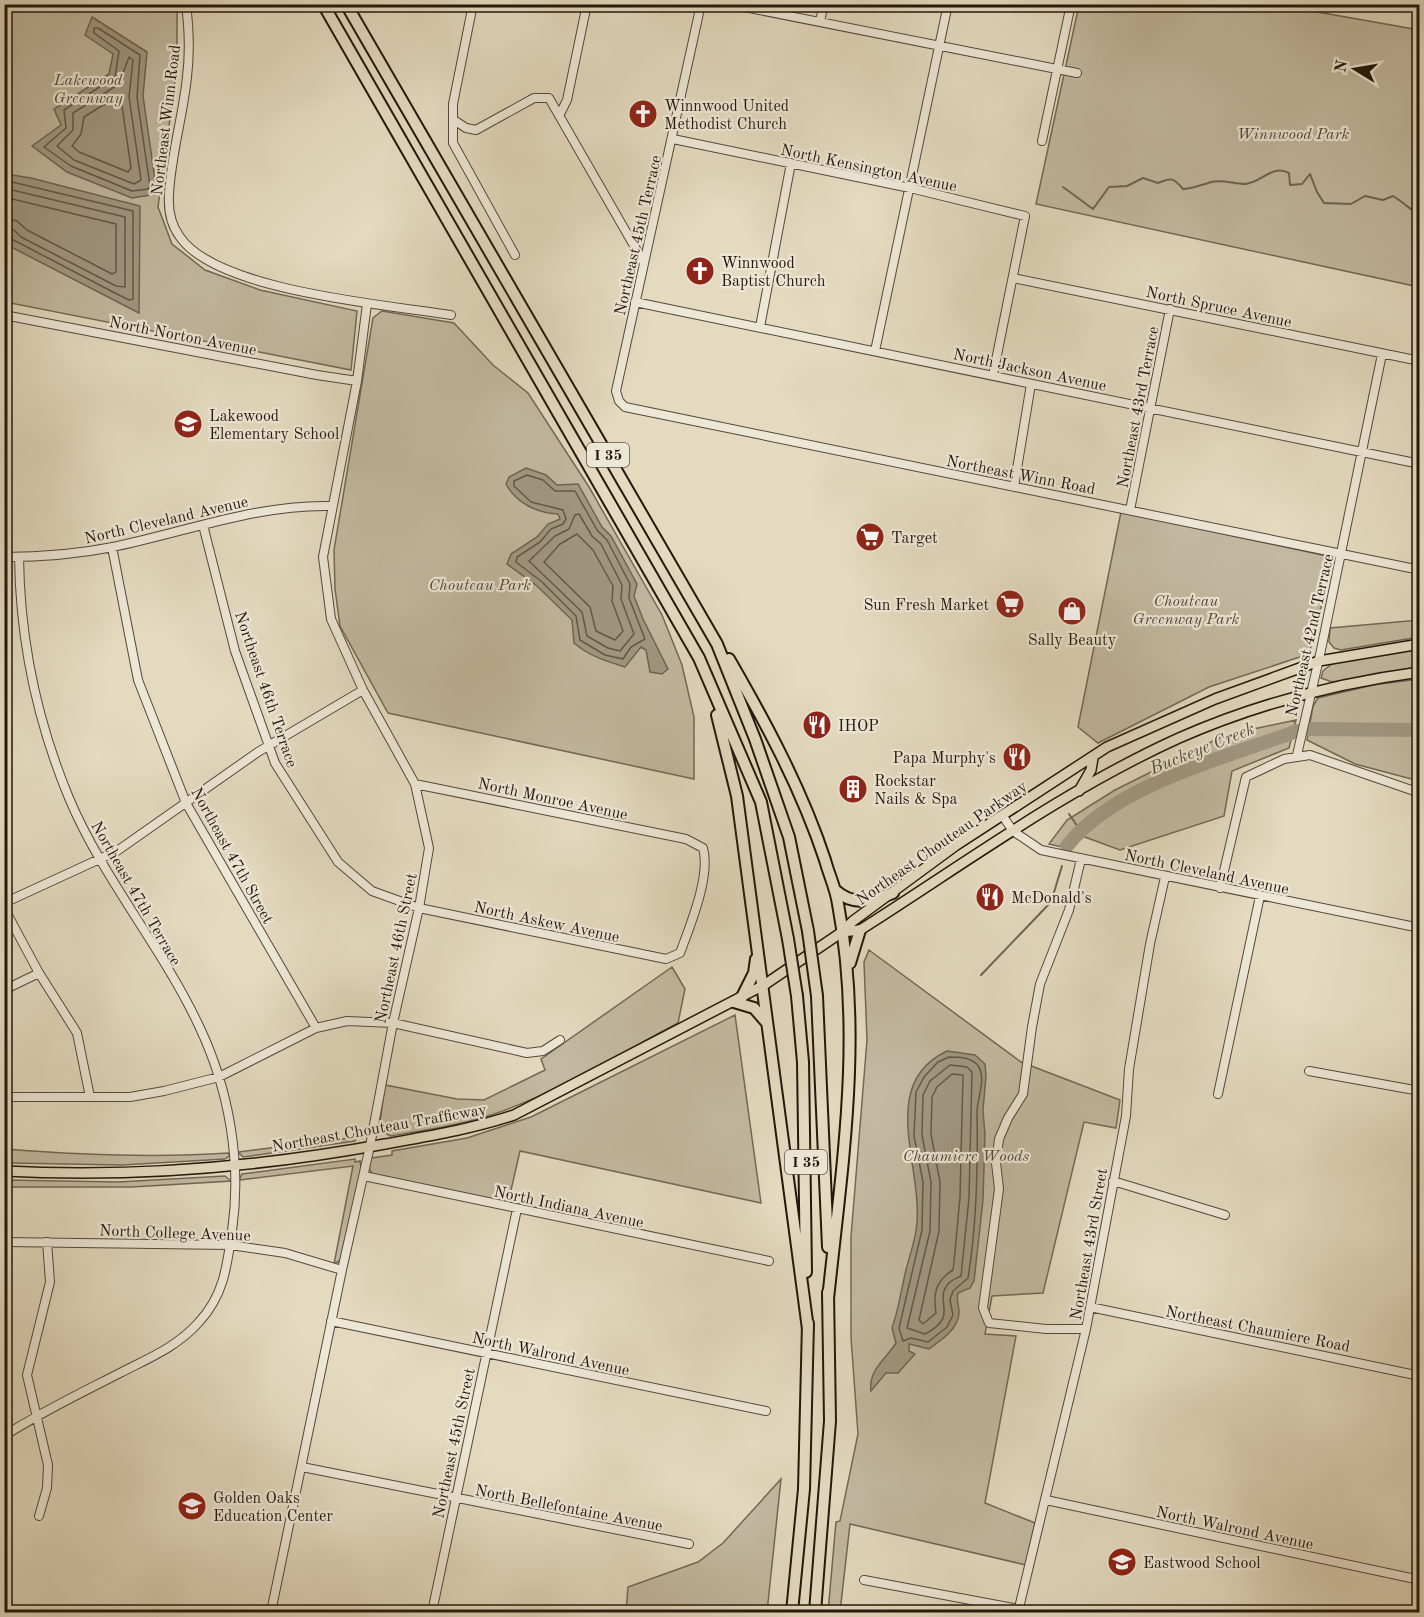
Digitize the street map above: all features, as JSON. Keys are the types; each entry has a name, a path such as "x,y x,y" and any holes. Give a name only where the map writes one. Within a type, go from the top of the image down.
{"highway":[{"name":"I 35","path":"323,4 699,658 761,802 797,996 806,1144 808,1329 804,1489 792,1612"},
{"name":"I 35","path":"346,4 717,644 755,739 789,837 808,931 817,996 827,1176 830,1421 815,1612"},
{"path":"717,644 751,697 813,825 834,889 842,932 848,975 851,1078 828,1299"},
{"path":"699,658 734,776 756,952 764,986 808,1329"},
{"path":"834,889 850,901 861,902 893,892"},
{"path":"848,975 850,956 860,930"},
{"path":"756,952 754,973 738,1000 754,1008 769,1027"}],"main road":[{"name":"Northeast Chouteau Parkway","path":"842,932 853,921 1002,815 1107,747 1215,699 1319,662 1419,644"},
{"name":"Northeast Chouteau Parkway","path":"842,932 860,930 1079,791 1180,738 1310,692 1419,672"},
{"path":"1079,791 1091,770 1093,758"},
{"name":"Northeast Chouteau Trafficway","path":"4,1171 90,1173 236,1166 470,1128 514,1115 738,1000 764,986 842,932"}],"street":[{"name":"Northeast Winn Road","path":"186,4 187,76 169,194 171,219 181,239 207,260 264,284 367,304 451,315"},
{"path":"473,4 458,73 453,143 515,255"},
{"path":"560,114 567,100 587,4"},
{"name":"Northeast 45th Terrace","path":"619,401 616,390 701,4"},
{"path":"729,4 1077,73"},
{"path":"820,21 824,4"},
{"path":"875,351 948,4"},
{"path":"1042,141 1071,4"},
{"path":"453,120 466,128 476,130 539,97 549,98 644,263"},
{"name":"North Kensington Avenue","path":"673,139 910,188 1025,216 1012,278"},
{"path":"760,327 790,163"},
{"path":"993,375 1012,278"},
{"name":"North Spruce Avenue","path":"1012,278 1419,361"},
{"name":"North Jackson Avenue","path":"635,302 1419,464"},
{"name":"Northeast 46th Street","path":"271,1612 331,1321 364,1176 393,1023 419,908 429,848 415,784 363,690 331,619 323,557 357,381 367,304"},
{"name":"Northeast 43rd Terrace","path":"1130,510 1170,309"},
{"name":"North Norton Avenue","path":"4,315 357,381"},
{"name":"Northeast 42nd Terrace","path":"1297,755 1310,692 1319,662 1382,354"},
{"path":"1014,487 1031,384"},
{"name":"Northeast Winn Road","path":"619,401 625,407 1419,570"},
{"name":"North Cleveland Avenue","path":"4,557 68,554 111,547 276,509 332,506"},
{"name":"Northeast 46th Terrace","path":"203,525 235,651 268,745 288,787 338,862 372,891 419,908"},
{"name":"Northeast 47th Street","path":"111,547 138,680 186,803 316,1028"},
{"name":"Northeast 47th Terrace","path":"4,1436 34,1416 153,1358 190,1332 220,1292 225,1281 236,1202 236,1166 232,1135 219,1077 199,1025 99,860 69,798 37,703 24,629 19,557"},
{"path":"4,903 117,851 268,745 363,690"},
{"path":"1220,888 1246,777 1297,755 1321,757 1419,793"},
{"name":"North Monroe Avenue","path":"415,784 686,839 703,848 706,859 694,916 680,953 669,960"},
{"name":"North Cleveland Avenue","path":"1002,815 1013,831 1041,850 1419,928"},
{"path":"1081,859 1069,910 1040,984 1023,1094 1008,1118 999,1140 996,1163 999,1189 984,1314 989,1323 1046,1329 1086,1329"},
{"name":"Northeast 43rd Street","path":"1019,1611 1086,1329 1126,1116 1129,1069 1148,956 1165,876"},
{"path":"1218,1094 1260,896"},
{"path":"4,908 39,973 77,1033 90,1097"},
{"name":"North Askew Avenue","path":"419,908 669,960"},
{"path":"4,990 39,973"},
{"path":"4,1097 130,1097 219,1077 316,1028 355,1020 393,1023 527,1053 543,1051 560,1040"},
{"path":"1309,1071 1419,1091"},
{"name":"North Indiana Avenue","path":"364,1176 769,1261"},
{"path":"1113,1181 1225,1215"},
{"name":"Northeast 45th Street","path":"432,1612 517,1209"},
{"name":"North College Avenue","path":"4,1242 230,1245 285,1253 342,1270"},
{"path":"39,1515 47,1488 48,1466 34,1416 27,1375 50,1282 47,1242"},
{"name":"Northeast Chaumiere Road","path":"1090,1307 1419,1376"},
{"name":"North Walrond Avenue","path":"331,1321 766,1411"},
{"name":"North Bellefontaine Avenue","path":"302,1467 689,1544"},
{"name":"North Walrond Avenue","path":"1046,1500 1419,1580"},
{"path":"864,1580 1019,1611"}],"green space":[{"name":"Lakewood Greenway","path":"4,5 177,5 177,67 158,207 172,244 205,270 260,290 357,311 351,370 5,302"},
{"name":"Winnwood Park","path":"1079,5 1278,5 1419,30 1419,287 1036,204"},
{"name":"Chouteau Park","path":"382,311 454,323 493,365 528,393 589,487 662,615 682,665 694,717 694,779 388,713 340,626 335,589 334,550 373,318"},
{"name":"Chouteau Greenway Park","path":"1121,512 1327,556 1330,572 1309,654 1209,687 1098,743 1078,727"},
{"path":"1419,620 1419,637 1341,650 1334,648 1329,642 1330,628"},
{"path":"1419,649 1419,667 1332,682 1321,678 1323,671 1333,663"},
{"path":"1419,679 1419,781 1355,764 1307,740 1313,706 1318,698 1373,685"},
{"path":"1296,720 1289,748 1232,771 1224,816 1120,850 1082,836 1071,849 1049,844 1067,820 1115,790 1225,735"},
{"name":"Chaumiere Woods","path":"869,950 1021,1062 1120,1100 1116,1128 1084,1122 1043,1293 992,1296 985,1334 1016,1336 985,1503 1035,1523 1026,1565 850,1524 840,1612 828,1612 836,1522 840,1521 858,1434 851,1338 851,1237 867,1040 864,962"},
{"path":"672,967 685,989 678,1023 544,1094 497,1113 458,1124 390,1136 379,1129 385,1085 457,1099 484,1100 545,1070 541,1059"},
{"path":"735,1015 761,1203 520,1151 508,1203 373,1175 369,1168 371,1158 392,1155 392,1151 467,1138 531,1117"},
{"path":"357,1137 355,1141 243,1157 238,1152"},
{"path":"5,1149 117,1155 229,1153 229,1156 225,1159 122,1165 5,1163"},
{"path":"355,1159 355,1162 360,1161 361,1168 341,1260 334,1264 353,1166 239,1180 242,1174"},
{"path":"225,1176 231,1181 132,1187 5,1187 5,1180 118,1182"},
{"path":"781,1479 767,1612 626,1612 628,1587 698,1562 723,1543"}],"water":[{"path":"92,17 147,52 143,96 157,194 132,198 67,172 32,146 61,125 54,109 109,74 113,54 85,35"},
{"path":"5,174 31,178 140,206 139,313 11,247 5,237"},
{"path":"526,468 546,475 557,485 578,484 602,527 611,536 637,584 634,596 668,669 662,674 650,672 646,650 641,647 625,667 598,658 580,648 574,643 572,620 537,586 507,564 511,554 537,537 548,524 560,519 558,514 542,512 528,506 510,491 506,484 509,477"},
{"path":"947,1051 975,1055 985,1064 983,1200 974,1281 970,1288 958,1293 959,1312 953,1329 929,1349 909,1344 909,1351 915,1354 898,1373 886,1373 871,1391 875,1371 896,1343 892,1328 916,1231 917,1207 908,1131 908,1107 913,1085 925,1066"}],"waterway":[{"path":"1063,187 1093,209 1109,187 1127,186 1143,178 1158,183 1172,180 1183,189 1215,181 1251,183 1272,172 1283,171 1289,173 1290,185 1302,184 1310,174 1324,203 1351,204 1365,196 1383,200 1393,196 1420,216"},
{"name":"Buckeye Creek","path":"1309,729 1420,730"},
{"name":"Buckeye Creek","path":"1067,846 1088,824 1142,789 1173,775 1297,731"},
{"path":"1069,814 1080,830"},
{"name":"Buckeye Creek","path":"981,975 1051,902 1062,866"}],"place":[{"name":"Winnwood United Methodist Church","path":"643,114"},
{"name":"Winnwood Baptist Church","path":"700,271"},
{"name":"Lakewood Elementary School","path":"188,424"},
{"name":"Target","path":"870,537"},
{"name":"Sun Fresh Market","path":"1010,604"},
{"name":"Sally Beauty","path":"1072,611"},
{"name":"IHOP","path":"817,725"},
{"name":"Papa Murphy's","path":"1017,757"},
{"name":"Rockstar Nails & Spa","path":"853,789"},
{"name":"McDonald's","path":"990,897"},
{"name":"Golden Oaks Education Center","path":"192,1506"},
{"name":"Eastwood School","path":"1122,1562"}]}
